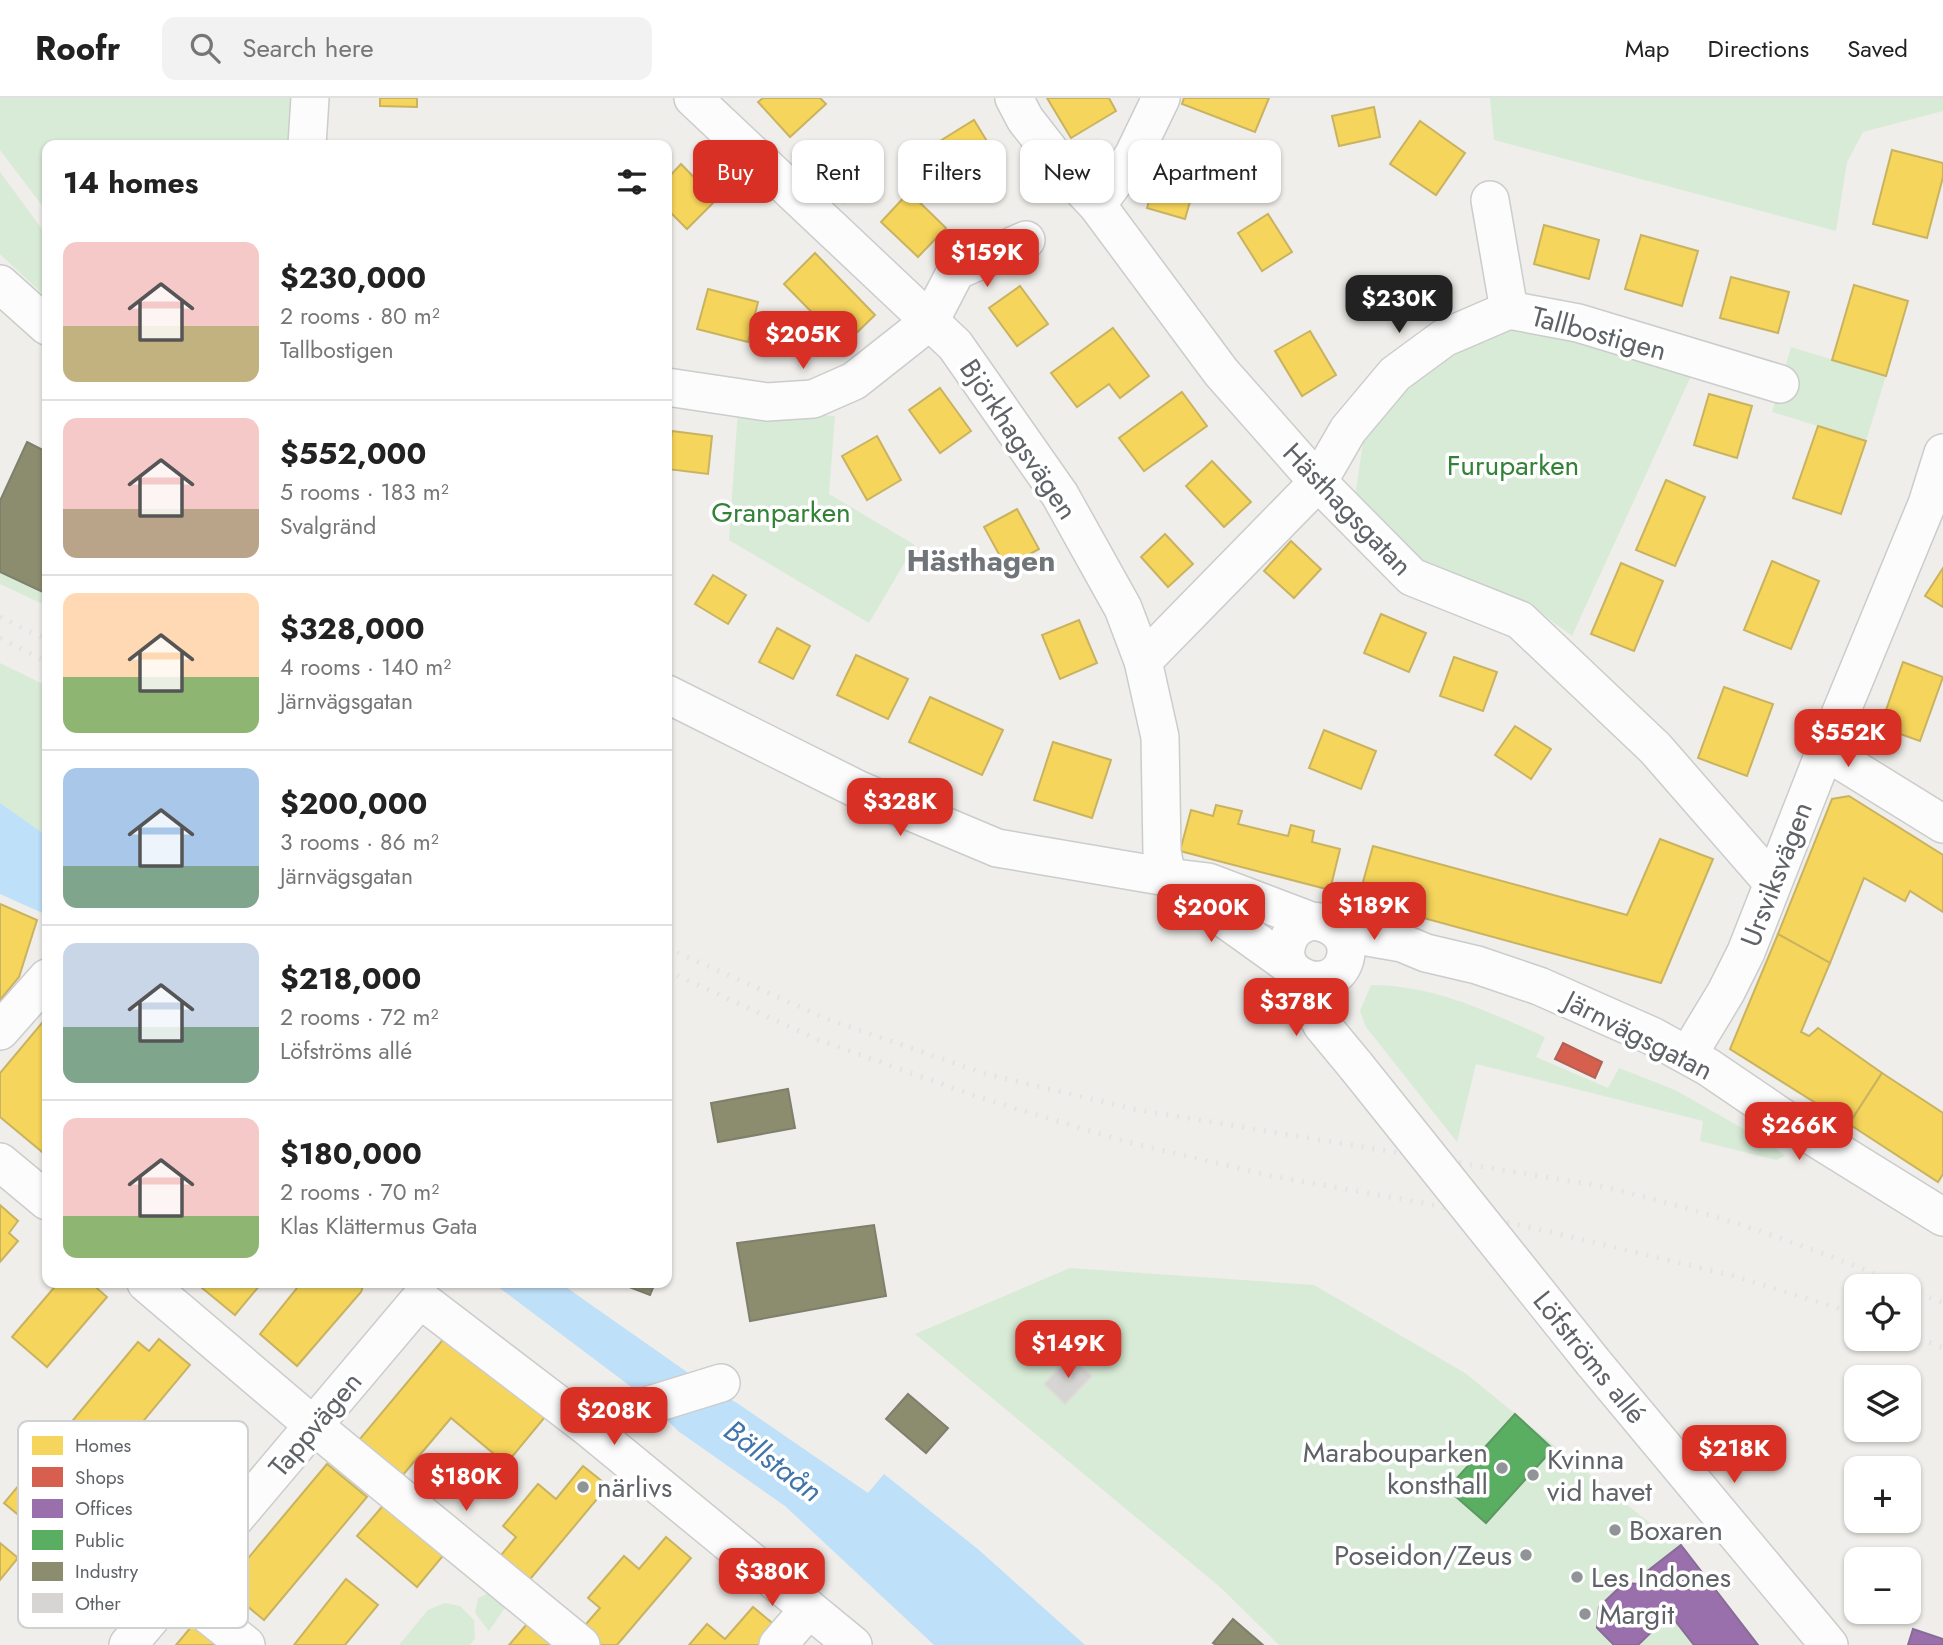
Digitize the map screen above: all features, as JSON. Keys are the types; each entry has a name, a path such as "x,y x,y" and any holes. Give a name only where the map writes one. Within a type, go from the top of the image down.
{"street":[{"path":"307,140 310,98"},
{"name":"Björkhagsvägen","path":"693,98 955,345 1060,495 1123,608 1143,661 1160,737 1161,852 1167,877"},
{"name":"Hästhagsgatan","path":"1014,98 1025,118 1067,173 1097,205 1221,372 1318,482 1412,577 1520,620 1655,748 1772,882"},
{"path":"1097,205 1133,156 1161,98"},
{"path":"1490,200 1509,310"},
{"path":"672,388 767,402 813,400 854,382 930,321 956,271 1026,240"},
{"path":"0,284 42,322"},
{"name":"Tallbostigen","path":"1143,661 1318,482 1348,430 1395,374 1444,338 1509,310 1578,323 1780,384"},
{"name":"Ursviksvägen","path":"1688,1055 1726,992 1746,952 1927,503 1943,453"},
{"name":"Järnvägsgatan","path":"672,696 859,790 997,848 1209,882 1332,947 1402,943 1426,953 1477,965 1539,986 1688,1055 1798,1128 1943,1217"},
{"path":"1825,751 1943,824"},
{"name":"Järnvägsgatan","path":"1167,877 1311,981 1321,981 1332,947"},
{"path":"1291,969 1286,954 1289,937 1301,924 1332,947"},
{"name":"Löfströms allé","path":"1332,947 1338,1004 1356,1066"},
{"name":"Löfströms allé","path":"1291,969 1322,1025 1593,1363 1829,1645"},
{"path":"0,1031 42,984"},
{"path":"0,1162 42,1196"},
{"path":"152,1288 314,1426 581,1645"},
{"name":"Tappvägen","path":"248,1504 420,1299 585,1425"},
{"path":"585,1425 721,1383"},
{"path":"585,1425 853,1645"},
{"path":"778,1645 809,1609"},
{"name":"Tappvägen","path":"128,1645 143,1628"},
{"path":"225,1628 246,1645"}],"green space":[{"path":"0,98 298,98 294,140 42,140 42,205 0,150"},
{"path":"1490,98 1943,98 1943,111 1863,132 1847,162 1836,231 1494,140"},
{"path":"0,172 42,229 42,293 0,254"},
{"name":"Furuparken","path":"1513,321 1691,376 1572,636 1530,605 1433,569 1388,535 1355,496 1364,436 1400,396 1435,367"},
{"path":"1791,347 1886,376 1866,441 1772,412"},
{"name":"Granparken","path":"738,409 835,416 829,494 915,545 869,623 729,540"},
{"path":"0,572 42,592 42,604 0,584"},
{"path":"0,663 42,684 42,832 0,803"},
{"path":"1371,985 1417,990 1482,1010 1545,1037 1536,1057 1608,1088 1619,1068 1675,1090 1772,1145 1785,1156 1776,1160 1700,1141 1703,1121 1476,1064 1457,1142 1366,1027 1360,1011"},
{"path":"1070,1268 1314,1285 1465,1373 1641,1516 1681,1545 1641,1576 1624,1583 1599,1607 1614,1645 1279,1645 1220,1587 915,1334"},
{"path":"489,1593 509,1602 489,1631 475,1613 478,1598"},
{"path":"445,1603 460,1606 474,1620 475,1638 470,1645 399,1645 428,1610"},
{"path":"1669,1613 1694,1645 1636,1645 1663,1621"}],"water":[{"path":"0,803 42,832 42,913 0,894"},
{"name":"Bällstaån","path":"500,1288 567,1288 868,1493 884,1474 979,1550 1085,1645 934,1645 785,1506 678,1431 646,1398"}],"building: Homes":[{"path":"380,98 417,98 417,107 380,106"},
{"path":"763,98 820,98 826,104 790,137 758,102"},
{"path":"1047,98 1109,98 1116,111 1071,138"},
{"path":"1184,98 1269,98 1255,132 1182,104"},
{"path":"1374,107 1380,137 1339,146 1332,116"},
{"path":"974,120 986,140 942,140"},
{"path":"1420,121 1465,153 1436,195 1390,164"},
{"path":"1892,150 1943,163 1943,177 1927,238 1873,224"},
{"path":"681,164 693,176 693,203 713,203 687,229 672,214 672,174"},
{"path":"899,203 920,203 946,228 918,257 881,222"},
{"path":"1148,203 1190,203 1185,219 1147,208"},
{"path":"1268,214 1292,252 1262,271 1238,233"},
{"path":"1544,225 1599,240 1589,279 1534,264"},
{"path":"1641,235 1698,251 1682,306 1625,289"},
{"path":"815,253 875,315 844,345 784,284"},
{"path":"1731,277 1789,292 1778,333 1720,318"},
{"path":"1854,285 1908,301 1886,376 1832,360"},
{"path":"1020,286 1048,324 1017,346 989,308"},
{"path":"708,289 758,302 748,342 697,329"},
{"path":"1113,328 1149,376 1120,398 1109,384 1077,407 1051,373"},
{"path":"1310,331 1336,375 1302,396 1275,351"},
{"path":"940,388 971,431 940,453 909,410"},
{"path":"1182,392 1207,426 1144,471 1119,438"},
{"path":"1709,394 1752,406 1737,458 1694,445"},
{"path":"1818,426 1866,441 1841,514 1793,498"},
{"path":"672,431 712,436 708,474 672,470"},
{"path":"877,436 901,480 867,500 842,456"},
{"path":"1212,461 1251,502 1224,527 1186,486"},
{"path":"1666,480 1705,497 1675,566 1636,550"},
{"path":"1017,509 1039,549 1006,567 984,527"},
{"path":"1165,534 1193,564 1168,587 1141,557"},
{"path":"1291,541 1321,569 1294,598 1264,571"},
{"path":"1772,561 1819,581 1791,649 1744,630"},
{"path":"1621,563 1663,581 1634,651 1591,634"},
{"path":"1943,568 1943,607 1925,596"},
{"path":"713,575 746,595 728,624 695,604"},
{"path":"1381,614 1426,633 1409,672 1364,653"},
{"path":"1079,620 1097,663 1060,679 1042,635"},
{"path":"777,628 810,646 793,679 759,662"},
{"path":"856,655 908,679 888,719 837,695"},
{"path":"1454,657 1497,672 1483,711 1440,696"},
{"path":"1903,662 1943,677 1920,741 1880,727"},
{"path":"1724,687 1773,704 1747,776 1698,758"},
{"path":"930,697 1003,730 982,775 909,742"},
{"path":"1515,726 1551,749 1531,779 1495,755"},
{"path":"1324,730 1376,751 1361,789 1309,768"},
{"path":"1053,742 1111,760 1092,818 1034,800"},
{"path":"1849,796 1943,855 1943,912 1910,891 1905,901 1864,878 1830,963 1778,934 1832,799"},
{"path":"1216,805 1242,811 1238,824 1288,836 1291,825 1314,831 1312,842 1340,849 1330,890 1180,851 1191,810 1213,816"},
{"path":"1660,839 1713,859 1661,983 1358,900 1373,846 1627,915"},
{"path":"0,904 37,920 19,977 0,1000"},
{"path":"1778,934 1830,963 1801,1032 1809,1036 1818,1028 1882,1073 1849,1124 1730,1049"},
{"path":"42,1023 42,1152 0,1117 0,1073"},
{"path":"1882,1073 1943,1113 1943,1174 1938,1182 1849,1124"},
{"path":"0,1205 18,1221 9,1233 18,1241 0,1262"},
{"path":"54,1288 97,1288 107,1297 47,1367 12,1337"},
{"path":"202,1288 258,1288 235,1315"},
{"path":"297,1288 362,1288 297,1366 260,1334"},
{"path":"446,1336 545,1417 506,1464 451,1418 402,1476 359,1440"},
{"path":"159,1339 190,1365 143,1421 72,1421 138,1342 149,1351"},
{"path":"327,1464 367,1497 264,1620 248,1607 248,1558"},
{"path":"583,1466 608,1486 526,1584 497,1560 516,1537 503,1526 538,1484 556,1499"},
{"path":"18,1486 18,1515 4,1503"},
{"path":"387,1501 447,1551 417,1587 357,1536"},
{"path":"666,1537 691,1558 617,1645 596,1645 580,1631 600,1608 588,1598 624,1556 639,1569"},
{"path":"0,1543 18,1558 0,1580"},
{"path":"346,1579 378,1605 345,1645 294,1645"},
{"path":"753,1607 777,1627 762,1645 689,1645 707,1624 725,1639"},
{"path":"527,1624 553,1645 509,1645"},
{"path":"190,1628 207,1628 227,1645 176,1645"}],"building: Shops":[{"path":"1563,1043 1602,1062 1595,1078 1555,1059"}],"building: Offices":[{"path":"1681,1545 1758,1645 1694,1645 1669,1613 1662,1615 1663,1621 1638,1645 1614,1645 1597,1628 1599,1607 1624,1583 1640,1584 1641,1576"},
{"path":"1913,1629 1943,1639 1943,1645 1908,1645"}],"building: Public":[{"name":"Marabouparken konsthall","path":"1515,1414 1553,1449 1486,1523 1447,1489"}],"building: Industry":[{"path":"27,442 42,450 42,592 0,572 0,501"},
{"path":"788,1089 795,1128 718,1142 711,1103"},
{"path":"874,1225 886,1296 750,1321 737,1243"},
{"path":"632,1288 653,1288 650,1295"},
{"path":"908,1394 948,1428 926,1453 886,1419"},
{"path":"1233,1619 1263,1645 1213,1643"}],"building: Other":[{"path":"1071,1356 1092,1376 1065,1404 1044,1384"}],"railway":[{"path":"0,617 42,638"},
{"path":"0,638 42,659"},
{"path":"672,950 827,1019 986,1074 1133,1109 1600,1186 1754,1229 1874,1274"},
{"path":"672,973 819,1040 978,1097 1127,1142 1272,1176 1424,1203 1593,1242 1734,1276 1844,1310"},
{"path":"1921,1294 1943,1303"},
{"path":"1921,1339 1943,1348"}],"place":[{"name":"Marabouparken konsthall","path":"1502,1468"},
{"name":"Kvinna vid havet","path":"1533,1475"},
{"name":"närlivs","path":"583,1487"},
{"name":"Boxaren","path":"1615,1530"},
{"name":"Poseidon/Zeus","path":"1526,1555"},
{"name":"Les Indones","path":"1577,1577"},
{"name":"Margit","path":"1585,1614"}],"district":[{"name":"Hästhagen","path":"981,561"}]}
